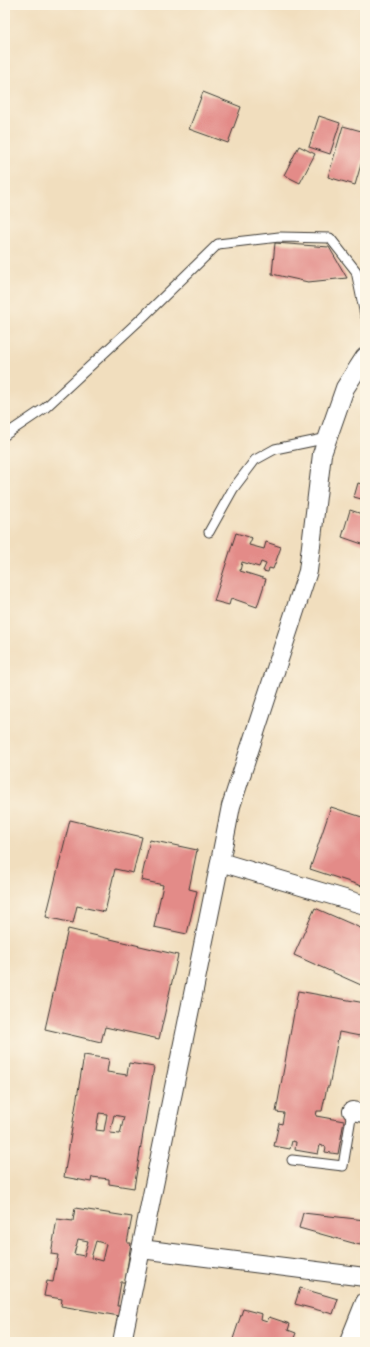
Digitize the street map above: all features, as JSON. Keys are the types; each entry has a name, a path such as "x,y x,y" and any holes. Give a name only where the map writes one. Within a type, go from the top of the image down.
{"street":[{"path":"122,1342 232,806 308,571 322,454 345,388 365,357"},
{"path":"220,862 365,905"},
{"path":"141,1249 365,1277"},
{"path":"349,1342 365,1302"}],"lane":[{"path":"5,435 45,408 144,316 218,244 279,236 330,238 356,271 365,315"},
{"path":"209,532 233,489 255,460 274,449 328,438"},
{"path":"292,1160 343,1166 358,1112"}],"building":[{"path":"203,92 241,107 228,143 189,129"},
{"path":"319,116 340,123 330,154 309,147"},
{"path":"343,126 365,132 365,151 355,185 328,177"},
{"path":"299,146 315,154 300,183 284,175"},
{"path":"275,243 329,247 347,278 308,282 272,274"},
{"path":"358,483 365,485 365,500 354,497"},
{"path":"365,505 365,545 342,537 350,510 362,514"},
{"path":"236,533 252,538 249,545 264,549 266,542 281,547 273,569 269,568 268,572 263,571 266,564 261,562 259,567 242,562 240,571 266,579 257,607 231,598 229,605 214,601"},
{"path":"331,807 365,818 365,887 310,869"},
{"path":"70,820 142,837 133,873 115,869 105,912 77,906 73,923 46,917"},
{"path":"150,840 197,850 189,889 197,891 187,934 154,927 163,885 141,880"},
{"path":"315,908 365,930 365,976 361,985 294,955"},
{"path":"68,929 178,955 159,1039 105,1027 101,1042 45,1029"},
{"path":"298,991 365,1003 360,1036 339,1032 329,1087 327,1087 322,1111 317,1111 316,1116 344,1121 338,1154 325,1152 326,1147 320,1145 318,1154 295,1150 296,1142 292,1141 290,1149 274,1146 279,1123 282,1124 284,1113 276,1112"},
{"path":"84,1055 109,1059 107,1072 127,1075 129,1063 154,1067 134,1188 109,1184 109,1179 92,1177 91,1182 64,1177","holes":["99,1113 107,1114 104,1131 96,1130","114,1115 124,1117 120,1134 110,1133"]},
{"path":"75,1208 132,1217 127,1243 131,1243 125,1282 121,1282 117,1306 121,1306 119,1316 61,1306 62,1299 44,1296 47,1281 53,1282 58,1255 51,1254 57,1219 73,1221","holes":["78,1239 88,1241 84,1256 74,1254","96,1241 106,1244 102,1261 91,1258"]},
{"path":"303,1213 365,1220 365,1230 360,1245 299,1228"},
{"path":"300,1288 338,1299 333,1314 295,1304"},
{"path":"243,1309 262,1314 261,1320 267,1322 269,1317 290,1324 288,1330 296,1333 294,1338 306,1342 232,1342"}]}
